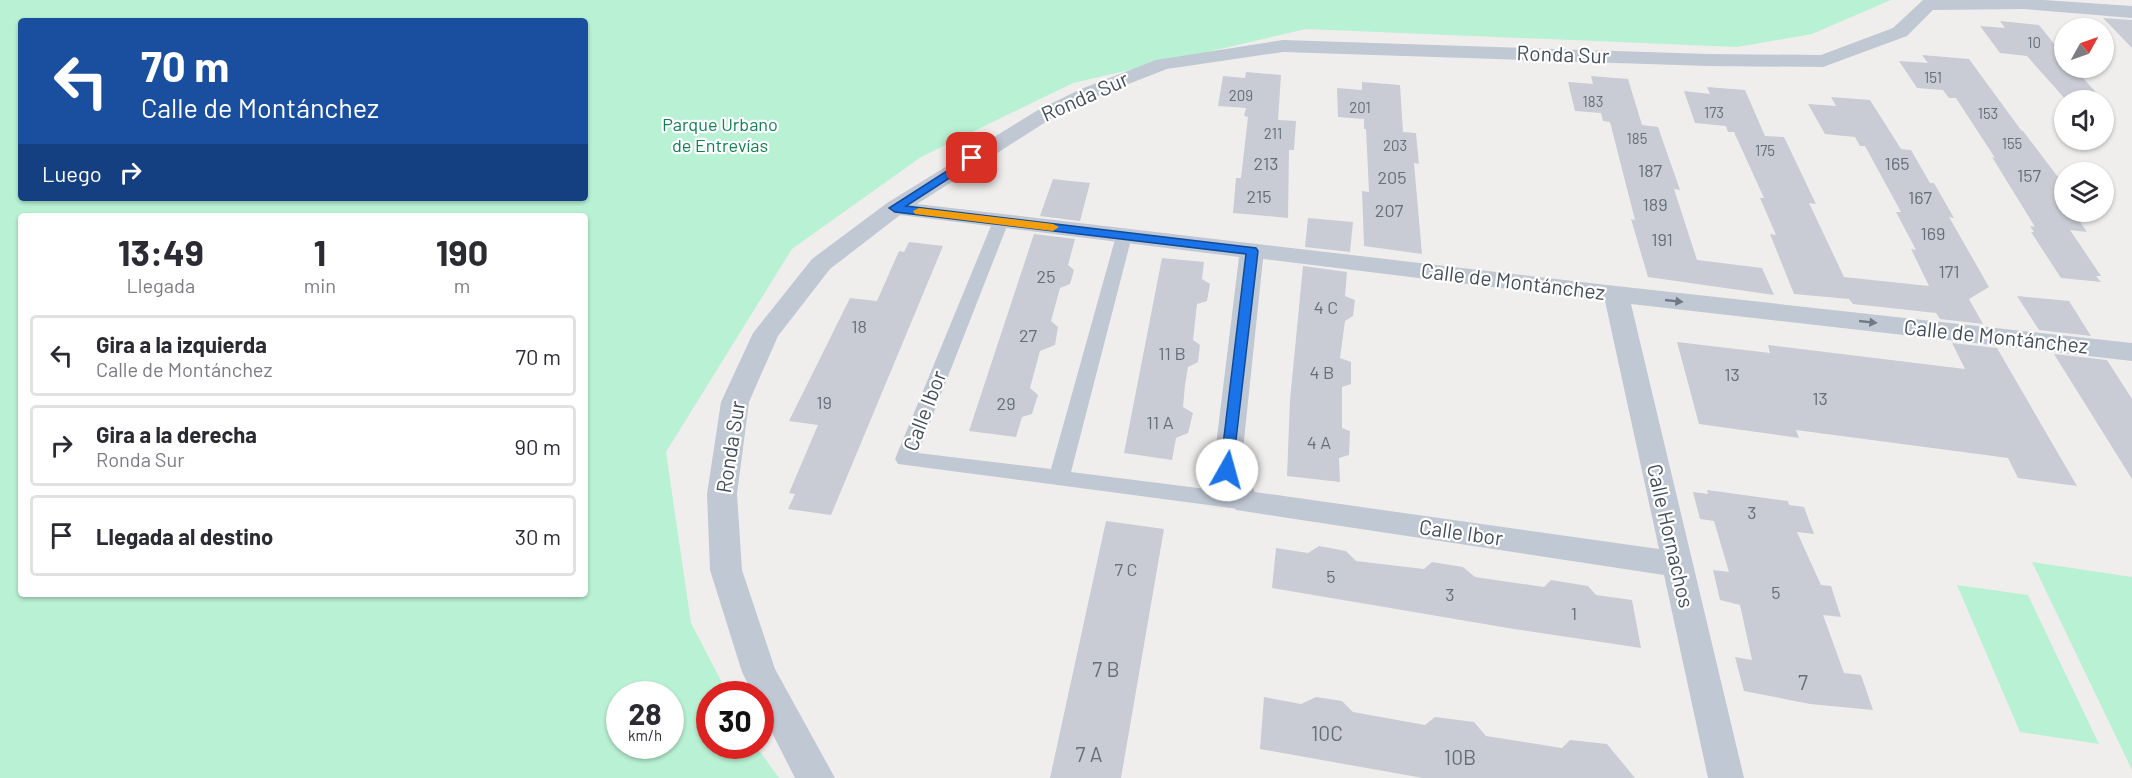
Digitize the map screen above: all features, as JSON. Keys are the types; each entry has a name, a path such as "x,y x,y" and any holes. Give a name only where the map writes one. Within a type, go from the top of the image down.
{"street":[{"path":"1930,3 2018,2 2132,12"},
{"name":"Ronda Sur","path":"817,778 811,773 759,672 726,570 722,494 735,402 766,333 821,264 895,208 1045,114 1088,93 1163,64 1283,46 1707,60 1823,61 1900,32 1930,3"},
{"name":"Calle de Montánchez","path":"895,208 1616,294 2132,352"},
{"name":"Calle Ibor","path":"1001,221 905,459 1246,502 1677,564"},
{"path":"1059,478 1124,236"},
{"path":"1246,502 1227,470 1252,251"},
{"name":"Calle Hornachos","path":"1616,294 1726,778"}],"green space":[{"name":"Parque Urbano de Entrevías","path":"0,0 1891,0 1812,34 1737,47 1306,29 1073,83 921,157 792,249 666,452 691,623 721,681 696,681 696,759 765,759 779,778 0,778"},
{"path":"2032,562 2132,577 2132,770"},
{"path":"1957,585 2028,595 2099,744 2020,732"}],"building":[{"path":"2114,19 2132,20 2132,48 2114,29"},
{"path":"2000,21 2039,25 2054,44 2054,78 2083,78 2094,90 2057,90 2027,56 2000,53 1980,26 2005,28"},
{"path":"1922,55 1969,59 2054,172 2054,222 2080,222 2087,232 2070,230 2101,276 2096,276 2101,282 2061,278 2031,232 2034,232 2030,226 2035,227 1992,157 1995,158 1956,98 1949,98 1943,90 1917,88 1899,61 1928,63"},
{"path":"1246,72 1281,75 1278,120 1296,121 1294,150 1289,150 1288,218 1233,213 1236,178 1241,178 1248,117 1244,116 1246,108 1218,106 1223,76 1245,78"},
{"path":"1591,76 1628,79 1642,125 1658,127 1680,190 1674,189 1697,260 1762,268 1774,295 1648,277 1631,219 1635,220 1610,122 1603,121 1601,113 1575,111 1568,82 1593,84"},
{"path":"1362,82 1400,85 1403,132 1416,133 1419,164 1414,163 1422,254 1364,246 1362,191 1369,192 1366,129 1364,129 1364,119 1338,117 1337,88 1362,90"},
{"path":"1707,87 1745,90 1765,136 1784,137 1816,204 1809,203 1844,277 1929,286 1911,249 1916,250 1896,212 1901,212 1865,146 1860,146 1855,137 1825,134 1808,104 1836,106 1831,97 1870,100 1901,149 1911,150 1930,183 1934,183 1954,218 1949,217 1989,287 1969,299 1983,324 1940,319 1936,313 1853,304 1849,299 1794,294 1770,234 1776,235 1760,198 1764,198 1734,132 1728,132 1726,126 1695,123 1684,91 1710,94"},
{"path":"1053,179 1090,183 1080,221 1040,216"},
{"path":"1308,218 1353,222 1350,252 1305,247"},
{"path":"1034,234 1075,239 1068,265 1074,270 1070,284 1060,288 1051,321 1058,327 1055,345 1040,351 1030,388 1038,395 1032,414 1022,417 1016,437 969,431"},
{"path":"909,242 943,246 831,515 788,509 795,494 789,493 818,425 789,421 850,298 877,301 899,251 904,252"},
{"path":"1162,258 1204,262 1202,279 1210,284 1207,301 1197,304 1193,340 1200,345 1198,362 1188,367 1185,385 1183,407 1193,413 1188,433 1176,438 1172,460 1124,453"},
{"path":"1303,266 1347,272 1345,296 1355,300 1353,316 1345,321 1340,358 1351,362 1351,384 1342,387 1342,428 1350,431 1349,455 1339,458 1340,482 1287,476 1290,400"},
{"path":"2017,296 2069,301 2091,336 2039,330"},
{"path":"1677,342 1770,353 1768,345 1965,369 1952,343 1997,348 2077,486 2018,478 2008,458 1796,430 1799,438 1699,424"},
{"path":"2054,354 2107,360 2132,399 2132,479"},
{"path":"1707,490 1788,501 1789,505 1804,507 1814,534 1797,532 1821,585 1831,586 1841,617 1823,615 1844,673 1861,675 1873,710 1810,704 1744,691 1735,657 1752,660 1740,605 1720,600 1713,570 1729,572 1714,521 1700,519 1693,492 1708,494"},
{"path":"1106,521 1164,529 1121,778 1050,778"},
{"path":"1319,546 1346,551 1356,561 1424,569 1432,562 1463,567 1475,577 1544,587 1551,580 1588,586 1596,595 1632,600 1641,648 1272,588 1276,548 1308,553"},
{"path":"1264,697 1301,704 1316,697 1342,701 1353,712 1425,725 1435,717 1474,722 1486,736 1562,748 1570,740 1607,744 1635,778 1423,778 1260,749"}],"slow traffic":[{"path":"919,211 1053,227"}],"route":[{"path":"972,158 895,208 1252,251 1227,470"}]}
